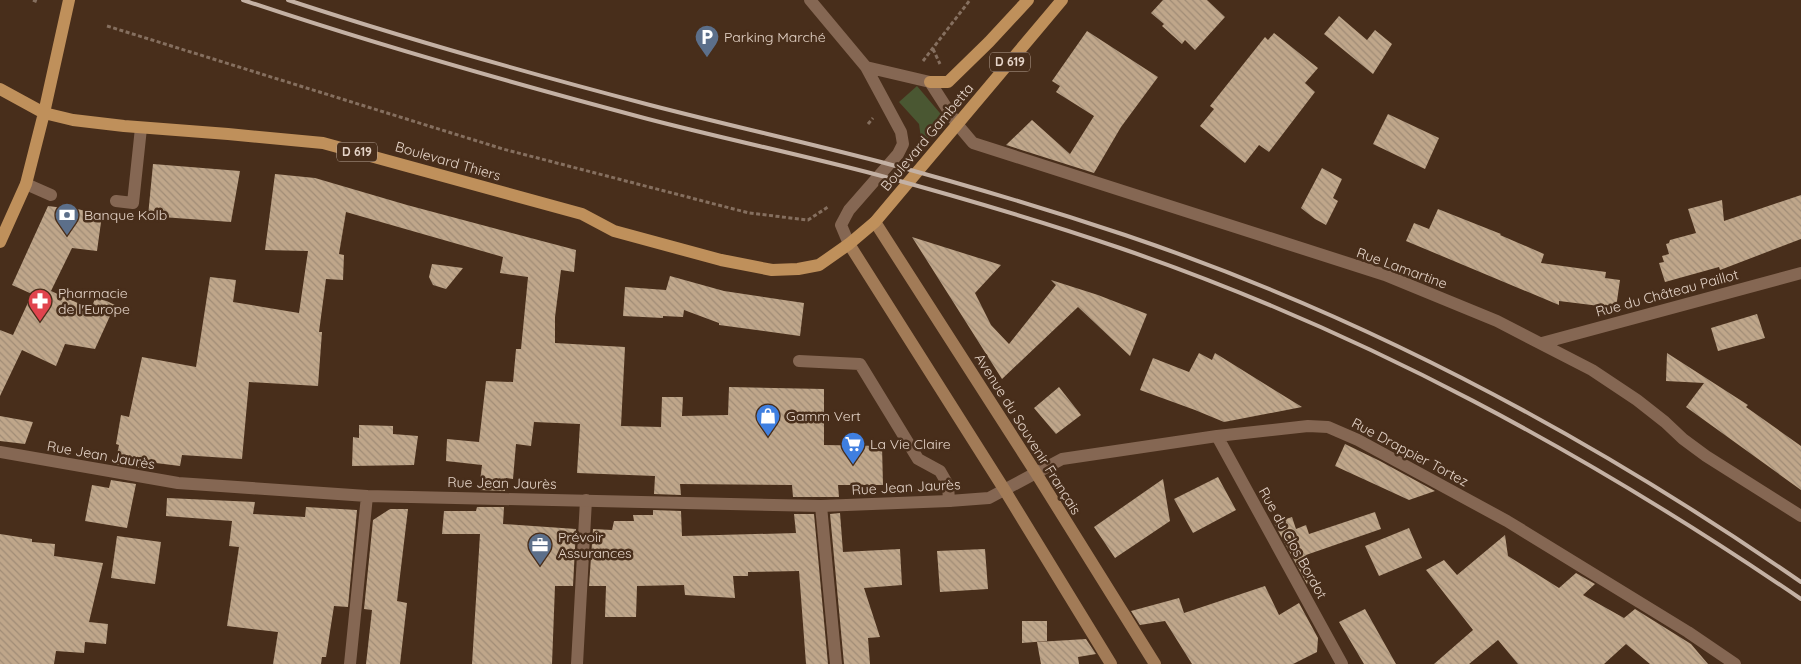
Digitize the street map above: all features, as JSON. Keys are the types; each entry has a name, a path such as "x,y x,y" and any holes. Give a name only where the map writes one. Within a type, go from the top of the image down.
{"main road":[{"path":"0,242 26,184 69,0"},
{"path":"930,82 948,82 1028,0"},
{"name":"Boulevard Gambetta","path":"849,244 875,222 1062,0"},
{"name":"Boulevard Thiers","path":"0,89 44,113 73,120 323,144 582,214 614,231 720,260 772,270 798,269 819,265 849,244"}],"street":[{"path":"810,0 866,67 901,132 903,144 898,154 848,210 841,225 849,244 1111,664"},
{"path":"866,67 930,82"},
{"name":"Rue Lamartine","path":"930,82 957,124 973,143 1384,275 1497,321 1542,343 1592,370 1638,400 1706,456 1801,516"},
{"path":"116,201 134,203 141,128"},
{"path":"26,184 51,195"},
{"name":"Avenue du Souvenir Français","path":"875,222 1036,473 1155,664"},
{"name":"Rue du Château Paillot","path":"1542,343 1801,273"},
{"path":"799,361 860,364 918,459 940,471 948,485 949,501"},
{"name":"Rue Drappier Tortez","path":"1004,490 1062,459 1217,436 1308,426 1328,427 1358,440 1507,521 1688,632 1735,664"},
{"name":"Rue du Clos Bordot","path":"1217,436 1342,664"},
{"name":"Rue Jean Jaurès","path":"0,452 178,483 367,496 821,506 989,498 1004,490"},
{"path":"350,664 367,496"},
{"path":"577,664 586,500"},
{"path":"821,506 836,664"}],"path":[{"path":"32,0 38,2"},
{"path":"911,78 970,0"},
{"path":"108,26 504,149 749,213 808,220 829,206"}],"green space":[{"path":"917,86 945,119 922,145 919,124 899,102"}],"building":[{"path":"1163,0 1207,0 1225,17 1195,50 1185,40 1182,44 1151,13"},
{"path":"1339,16 1367,40 1375,30 1392,44 1373,74 1324,34"},
{"path":"1087,31 1158,77 1121,127 1094,173 1006,145 1032,120 1070,154 1094,116 1056,92 1060,86 1052,81"},
{"path":"1274,33 1318,68 1305,83 1315,92 1269,152 1259,145 1245,163 1200,126 1214,109 1210,106 1265,37 1268,40"},
{"path":"1388,114 1439,138 1425,169 1373,144"},
{"path":"153,164 240,171 231,222 148,216"},
{"path":"1322,168 1342,179 1333,198 1338,201 1326,225 1301,208"},
{"path":"275,174 315,178 407,205 576,250 574,272 561,270 555,317 555,343 625,347 621,426 661,427 662,397 683,397 682,416 728,415 729,387 824,389 824,445 882,446 883,485 838,485 839,497 793,497 792,485 680,484 681,495 654,494 655,476 577,473 580,424 534,422 531,446 516,444 513,479 506,478 505,491 479,490 482,465 446,461 447,439 479,442 486,381 513,382 516,349 521,349 528,277 500,273 503,257 346,212 339,254 344,255 343,280 326,279 319,332 322,332 318,386 249,382 242,459 182,455 180,466 140,461 139,468 115,464 119,445 116,444 121,415 129,417 142,357 196,367 210,277 236,280 233,302 299,313 308,251 265,250"},
{"path":"1801,195 1801,239 1720,270 1719,267 1665,282 1659,263 1664,262 1662,256 1669,254 1666,244 1670,240 1696,233 1688,209 1722,200 1724,221"},
{"path":"48,206 64,208 65,206 102,215 97,251 72,248 51,291 91,309 96,296 115,305 95,349 65,344 56,366 22,350 0,396 0,330 13,335 32,294 12,285"},
{"path":"1438,209 1501,234 1544,254 1541,263 1606,272 1605,278 1620,280 1616,308 1559,301 1559,305 1406,241 1414,223 1429,229"},
{"path":"912,237 1001,265 975,293 991,325 1009,344 1056,285 1051,280 1098,295 1147,314 1130,356 1078,307 1002,379"},
{"path":"432,264 463,268 446,289 433,285 429,277"},
{"path":"670,276 724,291 804,303 800,336 719,325 719,323 684,310 683,317 623,316 625,287 666,290"},
{"path":"1757,314 1765,338 1718,351 1711,328"},
{"path":"1199,353 1212,360 1215,353 1302,407 1224,422 1140,390 1153,358 1189,372"},
{"path":"1667,353 1748,405 1746,407 1801,446 1801,490 1686,407 1704,383 1666,381"},
{"path":"1059,387 1081,415 1056,434 1034,408"},
{"path":"0,416 33,422 25,444 0,441"},
{"path":"359,425 393,426 393,434 418,436 414,465 352,466 353,437 359,438"},
{"path":"1345,444 1435,491 1409,500 1335,466"},
{"path":"1218,477 1236,510 1193,533 1174,499"},
{"path":"1163,479 1170,521 1115,558 1094,527"},
{"path":"111,480 136,484 127,528 85,521 92,485 109,488"},
{"path":"167,498 255,502 253,514 305,517 306,507 357,510 348,607 334,606 326,657 322,657 321,664 273,664 278,632 227,626 239,547 229,546 232,521 166,516"},
{"path":"477,507 504,507 503,524 576,529 573,586 555,586 552,664 472,664 480,534 442,534 444,511 476,511"},
{"path":"390,509 408,509 397,601 407,603 400,664 366,664 372,610 364,609 373,520"},
{"path":"653,510 681,511 682,536 796,533 794,514 814,514 828,664 806,664 799,571 748,572 748,576 733,576 735,598 685,595 684,585 637,586 636,617 605,617 606,586 589,586 593,529 612,530 614,521 634,521 633,515 653,515"},
{"path":"1375,512 1381,529 1306,555 1315,581 1307,584 1274,523 1292,517 1296,529 1306,525 1309,534"},
{"path":"840,513 843,552 900,549 902,585 864,588 880,637 868,638 870,664 844,664 830,514"},
{"path":"1409,528 1422,558 1379,576 1365,546"},
{"path":"0,534 32,539 32,542 55,544 54,556 103,563 89,622 108,624 106,644 85,642 84,653 56,651 54,664 0,664"},
{"path":"1505,535 1508,556 1559,588 1576,573 1595,584 1583,595 1624,618 1635,609 1691,644 1708,664 1650,664 1626,644 1604,664 1518,664 1498,640 1469,664 1434,664 1473,630 1426,570 1444,560 1457,575"},
{"path":"117,536 161,542 155,584 111,578"},
{"path":"985,549 988,589 940,592 937,551"},
{"path":"1265,586 1279,615 1299,603 1318,638 1317,652 1293,664 1192,664 1165,621 1140,625 1131,611 1179,598 1184,613"},
{"path":"1365,609 1396,664 1364,664 1339,622"},
{"path":"1022,621 1047,621 1047,641 1022,643"},
{"path":"1086,639 1096,654 1078,657 1079,664 1041,664 1037,642"}],"railway":[{"path":"243,0 394,48 546,92 878,175 969,201 1090,238 1211,281 1300,318 1387,358 1557,446 1721,546 1801,599"},
{"path":"288,0 423,42 559,81 881,162 973,188 1064,215 1214,267 1303,303 1390,342 1559,430 1641,478 1801,582"}],"place":[{"name":"Parking Marché","path":"707,58"},
{"name":"Banque Kolb","path":"67,236"},
{"name":"Pharmacie de l'Europe","path":"40,322"},
{"name":"Gamm Vert","path":"768,437"},
{"name":"La Vie Claire","path":"853,465"},
{"name":"Prévoir Assurances","path":"540,566"}]}
